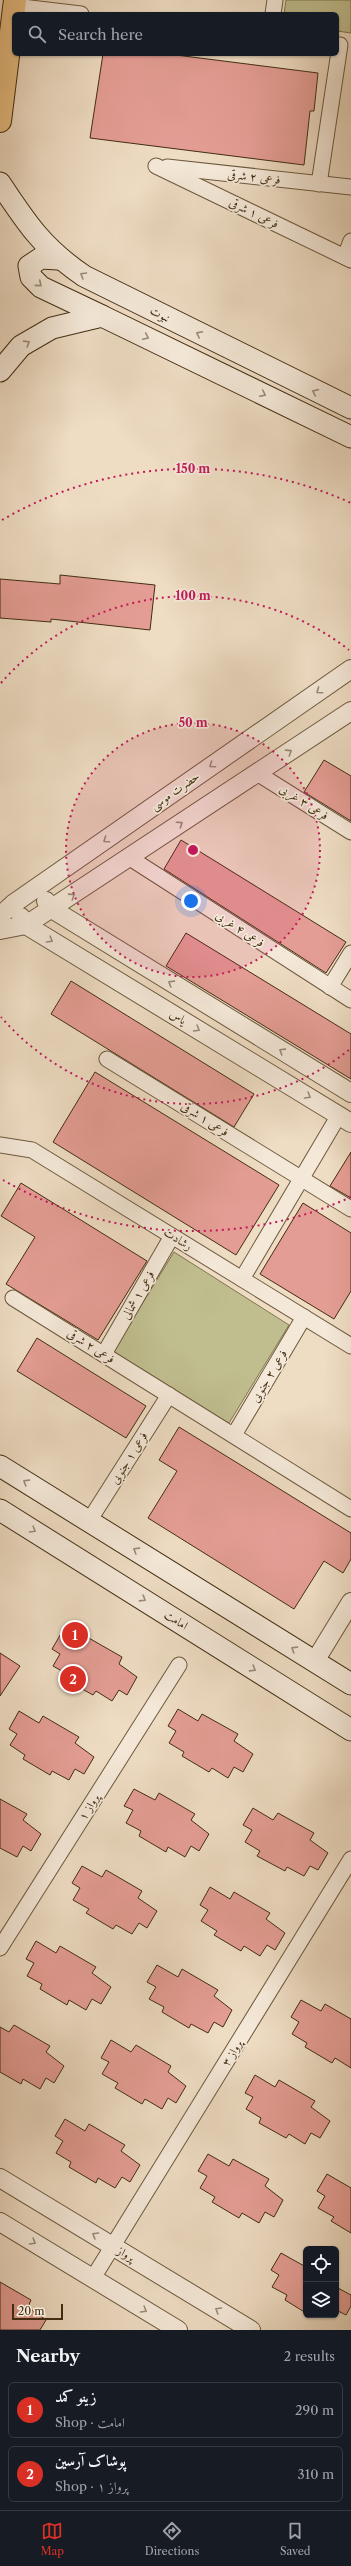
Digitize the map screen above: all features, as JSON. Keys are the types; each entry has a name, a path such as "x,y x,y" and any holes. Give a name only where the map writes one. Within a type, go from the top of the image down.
{"main road":[{"path":"0,121 12,20"},
{"name":"نبوت","path":"0,183 29,227 58,259 91,280 351,408"},
{"path":"58,259 41,258 29,266 31,277 41,287 351,437"},
{"path":"0,371 21,346 52,328 102,316"},
{"path":"0,1466 351,1684"},
{"name":"امامت","path":"0,1510 351,1730"}],"street":[{"path":"273,12 275,0"},
{"path":"14,3 70,12"},
{"path":"319,184 343,45"},
{"name":"فرعی ۲ شرقی","path":"156,166 351,187"},
{"name":"فرعی ۱ شرقی","path":"156,166 348,259"},
{"path":"348,259 351,241"},
{"name":"حضرت موسی","path":"0,916 13,904 351,669"},
{"path":"0,930 26,925 52,909 351,711"},
{"name":"فرعی ۳ غربی","path":"257,773 351,832"},
{"name":"فرعی ۴ غربی","path":"130,858 351,1000"},
{"path":"36,888 52,909 351,1094"},
{"name":"یاس","path":"13,904 26,925 345,1119"},
{"path":"330,987 351,953"},
{"name":"فرعی ۱ شرقی","path":"108,1059 351,1209"},
{"path":"242,1279 302,1178 345,1119"},
{"name":"رشادت","path":"0,1145 32,1150 351,1346"},
{"name":"فرعی ۱ شمالی","path":"104,1354 172,1236"},
{"name":"فرعی ۲ شرقی","path":"14,1298 351,1509"},
{"name":"فرعی ۲ جنوبی","path":"234,1435 304,1317"},
{"name":"فرعی ۱ جنوبی","path":"89,1521 169,1395"},
{"path":"315,1661 351,1602"},
{"name":"پرواز ۱","path":"0,1948 179,1665"},
{"name":"پرواز ۳","path":"93,2278 114,2247 351,1858"},
{"name":"پرواز","path":"0,2178 251,2330"},
{"path":"0,2222 178,2330"}],"shaded area":[{"path":"286,0 351,0 351,33 339,31 339,12 284,12"},
{"path":"174,1252 289,1325 229,1423 113,1351"}],"building":[{"path":"103,56 184,56 318,73 314,111 310,111 304,165 90,138"},
{"path":"60,575 155,585 150,630 51,619 51,622 0,618 0,579 60,584"},
{"path":"324,760 351,776 351,821 304,792"},
{"path":"181,840 346,942 326,973 164,869"},
{"path":"186,933 351,1034 351,1079 166,966"},
{"path":"71,981 254,1094 234,1127 51,1014"},
{"path":"95,1072 279,1185 236,1255 53,1142"},
{"path":"351,1152 351,1198 330,1186"},
{"path":"21,1183 147,1261 98,1340 6,1284 35,1237 1,1216"},
{"path":"303,1203 351,1233 351,1291 334,1319 260,1274"},
{"path":"37,1338 146,1406 126,1438 17,1371"},
{"path":"179,1427 351,1533 351,1559 343,1573 324,1561 294,1609 148,1518 177,1471 159,1460"},
{"path":"62,1632 82,1644 87,1637 122,1657 119,1664 137,1677 127,1695 119,1690 112,1701 96,1691 93,1695 66,1680 69,1675 53,1666 60,1654 52,1649"},
{"path":"0,1653 20,1666 0,1696"},
{"path":"178,1709 198,1721 202,1714 238,1734 234,1741 253,1754 243,1772 234,1767 228,1778 212,1768 209,1772 182,1756 184,1752 169,1743 176,1731 168,1726"},
{"path":"19,1711 39,1723 43,1716 79,1737 75,1743 94,1757 84,1774 75,1769 69,1780 52,1771 50,1775 23,1759 25,1755 10,1745 17,1734 9,1729"},
{"path":"134,1789 155,1800 159,1793 195,1814 191,1820 209,1834 199,1851 191,1846 185,1857 168,1847 166,1852 139,1836 141,1831 126,1823 133,1810 124,1806"},
{"path":"0,1799 27,1814 23,1820 41,1834 31,1851 23,1846 17,1857 0,1848"},
{"path":"253,1808 273,1820 278,1813 314,1833 310,1840 328,1853 318,1870 310,1866 304,1876 287,1867 285,1871 257,1856 260,1851 245,1842 252,1830 243,1825"},
{"path":"82,1866 102,1877 106,1870 142,1891 138,1898 157,1911 147,1928 139,1923 132,1934 116,1925 113,1929 86,1913 89,1909 73,1900 80,1888 72,1883"},
{"path":"210,1887 230,1899 234,1892 270,1913 266,1919 285,1933 275,1950 267,1945 260,1956 244,1946 241,1951 214,1935 217,1931 201,1921 208,1910 200,1905"},
{"path":"36,1941 56,1953 60,1946 96,1967 92,1973 111,1987 101,2004 92,1999 86,2010 69,2000 67,2005 40,1989 42,1984 27,1976 34,1963 26,1959"},
{"path":"157,1965 178,1977 182,1969 218,1990 214,1996 232,2010 223,2027 214,2022 208,2033 191,2024 189,2028 162,2012 164,2007 149,1999 156,1987 147,1982"},
{"path":"301,2000 321,2011 325,2004 351,2019 351,2068 335,2058 332,2063 305,2047 307,2043 292,2034 299,2022 291,2017"},
{"path":"14,2025 50,2046 46,2052 64,2066 54,2083 46,2078 40,2089 23,2079 21,2084 0,2072 0,2027 9,2032"},
{"path":"111,2040 131,2052 136,2045 171,2066 168,2072 186,2086 176,2103 168,2098 162,2109 145,2099 142,2104 115,2088 118,2083 102,2074 109,2062 101,2058"},
{"path":"255,2075 275,2087 279,2080 315,2101 311,2107 330,2121 320,2138 311,2133 305,2144 289,2134 286,2138 259,2123 261,2118 246,2109 253,2097 245,2093"},
{"path":"65,2119 85,2131 89,2124 125,2145 121,2151 140,2165 130,2182 122,2177 115,2188 98,2178 96,2183 69,2167 71,2162 56,2153 63,2141 55,2136"},
{"path":"208,2154 229,2166 233,2159 269,2179 265,2186 283,2200 274,2217 265,2212 259,2223 242,2213 239,2218 212,2202 215,2197 200,2188 207,2176 198,2171"},
{"path":"327,2174 351,2188 351,2233 331,2221 334,2217 318,2208 325,2196 317,2191"},
{"path":"281,2253 303,2265 303,2311 285,2300 287,2295 272,2287 279,2275 271,2270"},
{"path":"0,2282 31,2300 28,2307 46,2320 40,2330 0,2330"},
{"path":"339,2289 351,2295 351,2306 346,2315 339,2312"}],"place":[{"name":"زینو کمد","path":"75,1635"},
{"name":"پوشاک آرسین","path":"73,1679"}]}
